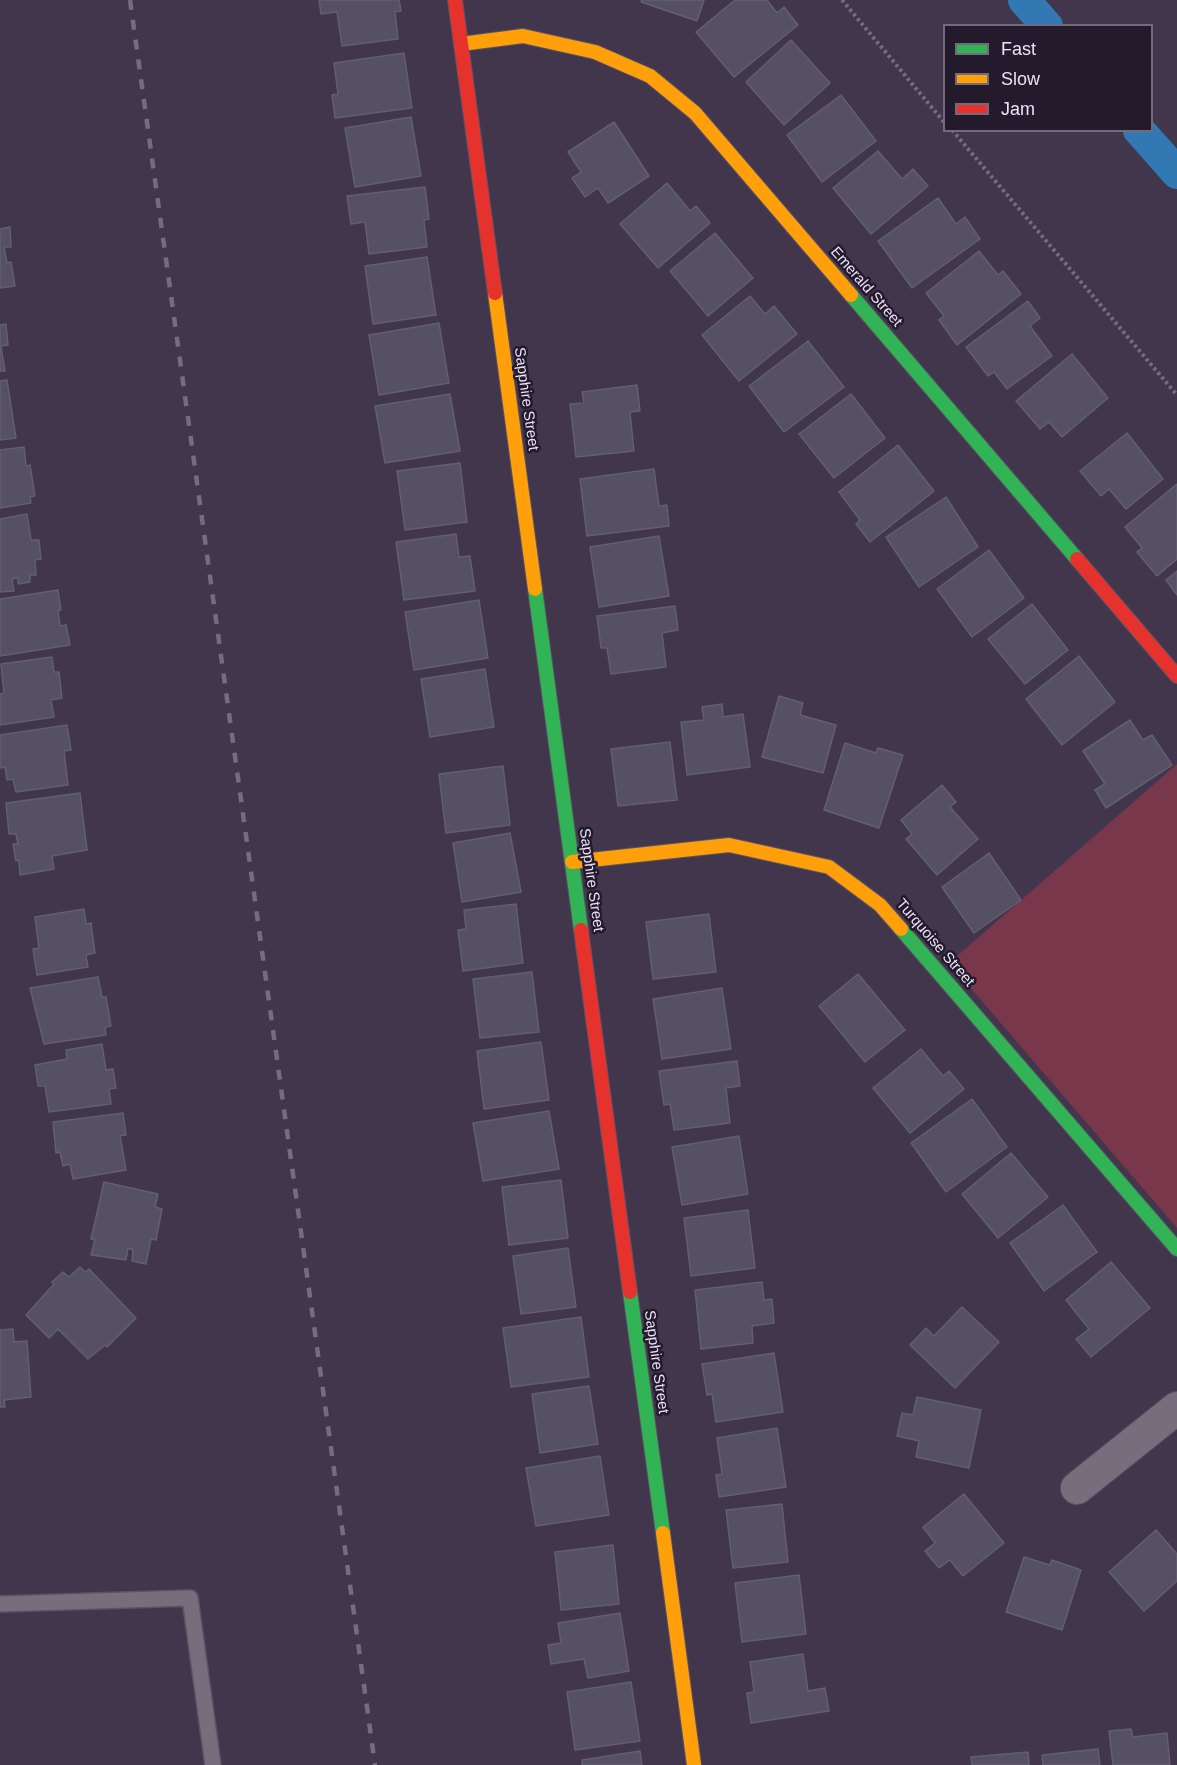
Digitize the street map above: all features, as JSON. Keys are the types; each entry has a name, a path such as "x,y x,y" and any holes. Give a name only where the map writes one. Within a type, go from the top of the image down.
{"street":[{"name":"Sapphire Street","path":"455,0 694,1765"},
{"name":"Emerald Street","path":"461,44 523,36 595,52 650,76 695,113 1177,676"},
{"name":"Turquoise Street","path":"572,862 729,845 829,867 880,905 1177,1249"},
{"path":"1077,1488 1177,1408"}],"lane":[{"path":"0,1604 190,1598 213,1765"}],"path":[{"path":"842,0 943,120"},
{"path":"954,132 1177,396"}],"shaded area":[{"path":"1177,764 1177,1228 949,963"}],"building":[{"path":"319,0 399,0 401,11 395,12 398,39 342,46 337,12 321,14"},
{"path":"642,0 704,0 697,21 641,2"},
{"path":"735,0 767,0 777,13 784,7 798,25 734,77 696,32"},
{"path":"791,40 830,83 784,125 746,82"},
{"path":"404,53 412,108 335,118 332,95 338,94 334,63"},
{"path":"841,95 876,141 822,182 787,135"},
{"path":"411,117 421,176 355,187 345,128"},
{"path":"614,122 649,176 608,203 598,188 585,197 572,178 581,172 568,152"},
{"path":"878,151 902,179 913,169 928,186 871,234 833,188"},
{"path":"667,183 690,211 696,206 710,223 658,268 620,224"},
{"path":"425,187 429,219 424,220 427,247 369,254 365,222 351,224 347,196"},
{"path":"938,198 956,224 965,217 980,239 912,288 878,241"},
{"path":"10,227 11,247 4,247 7,263 11,262 15,286 0,288 0,229"},
{"path":"715,233 753,278 708,316 670,271"},
{"path":"979,251 998,275 1003,271 1021,294 957,345 939,320 944,316 926,293"},
{"path":"427,257 436,315 373,324 365,266"},
{"path":"750,296 765,314 774,306 797,334 739,381 702,335"},
{"path":"1028,301 1040,318 1030,326 1052,356 1007,389 994,372 988,376 966,347"},
{"path":"439,323 449,383 379,395 369,335"},
{"path":"6,324 8,345 1,346 5,371 0,371 0,325"},
{"path":"808,341 844,387 784,432 749,386"},
{"path":"1072,354 1108,398 1062,437 1049,422 1040,429 1016,401"},
{"path":"7,380 16,438 0,440 0,381"},
{"path":"637,385 640,411 630,412 634,451 576,457 570,404 584,403 582,392"},
{"path":"450,394 460,451 385,463 375,406"},
{"path":"851,394 885,438 834,478 799,434"},
{"path":"1127,433 1163,479 1126,509 1109,489 1101,496 1080,471"},
{"path":"898,445 934,491 870,542 856,524 860,520 839,492"},
{"path":"24,447 26,466 30,465 35,496 30,497 31,503 0,508 0,450"},
{"path":"460,463 467,522 405,530 397,471"},
{"path":"654,469 659,506 667,505 669,526 587,536 580,479"},
{"path":"1177,484 1177,559 1157,576 1137,552 1142,548 1125,527"},
{"path":"946,497 978,547 919,587 886,537"},
{"path":"27,514 31,540 39,540 41,559 35,560 36,575 30,575 30,582 18,584 18,578 12,579 14,591 0,592 0,519"},
{"path":"456,534 459,557 470,556 475,591 404,600 396,542"},
{"path":"659,536 669,596 599,607 590,547"},
{"path":"989,550 1024,598 972,637 937,589"},
{"path":"1177,571 1177,595 1166,580"},
{"path":"58,590 61,610 58,610 60,626 66,625 70,645 0,656 0,599"},
{"path":"479,600 488,658 414,670 405,612"},
{"path":"1032,604 1068,650 1025,684 988,639"},
{"path":"675,606 678,630 662,633 666,667 611,674 607,648 601,648 597,616"},
{"path":"1079,656 1115,702 1062,745 1026,699"},
{"path":"52,657 54,672 59,672 62,698 51,700 54,717 0,725 0,694 4,693 1,664"},
{"path":"485,669 494,727 430,737 421,679"},
{"path":"779,696 803,703 800,715 836,725 823,773 762,757"},
{"path":"722,704 723,717 743,714 750,767 687,775 681,722 704,720 702,707"},
{"path":"1130,720 1143,740 1152,735 1172,765 1106,808 1095,790 1105,784 1083,751"},
{"path":"67,725 71,750 64,751 68,785 16,792 13,779 7,780 5,767 0,768 0,735"},
{"path":"670,742 677,800 618,806 611,749"},
{"path":"845,743 876,753 878,748 903,755 879,828 824,810"},
{"path":"503,766 510,825 446,833 439,774"},
{"path":"942,785 956,802 950,807 978,839 937,875 906,839 912,834 901,820"},
{"path":"80,793 87,850 52,856 54,869 20,875 19,860 16,861 13,844 18,844 16,834 9,834 6,803"},
{"path":"510,833 521,892 462,902 453,843"},
{"path":"989,853 1021,900 974,933 942,887"},
{"path":"516,904 523,963 463,971 458,930 466,929 464,910"},
{"path":"84,909 86,924 91,923 95,953 86,955 88,967 37,975 33,949 39,948 35,917"},
{"path":"709,914 716,972 653,979 646,922"},
{"path":"532,972 539,1032 480,1038 473,979"},
{"path":"858,974 905,1030 865,1062 819,1006"},
{"path":"98,977 102,997 106,997 111,1026 105,1027 106,1035 44,1044 30,988"},
{"path":"722,988 731,1049 662,1059 653,999"},
{"path":"541,1042 549,1100 484,1109 477,1051"},
{"path":"102,1044 106,1070 113,1069 116,1088 109,1089 111,1104 49,1112 45,1086 38,1086 35,1065 67,1059 66,1050"},
{"path":"921,1049 943,1076 949,1071 964,1089 910,1133 873,1088"},
{"path":"737,1061 740,1086 726,1088 730,1123 674,1130 670,1104 664,1105 659,1071"},
{"path":"972,1099 1007,1147 946,1192 911,1143"},
{"path":"549,1111 559,1169 483,1181 473,1123"},
{"path":"123,1113 126,1135 120,1136 126,1170 73,1179 70,1164 63,1166 60,1152 56,1153 53,1122"},
{"path":"739,1136 748,1194 682,1205 672,1147"},
{"path":"1011,1153 1048,1197 998,1238 962,1194"},
{"path":"561,1180 568,1238 509,1245 502,1187"},
{"path":"104,1182 158,1194 155,1207 162,1209 156,1240 151,1239 146,1264 132,1261 133,1250 128,1248 126,1260 91,1255 95,1240 91,1239"},
{"path":"1063,1205 1097,1252 1044,1291 1010,1243"},
{"path":"748,1210 755,1268 691,1276 684,1218"},
{"path":"568,1248 576,1307 521,1314 513,1256"},
{"path":"1111,1262 1150,1308 1091,1357 1076,1339 1089,1329 1066,1300"},
{"path":"80,1267 85,1272 89,1269 136,1318 107,1347 105,1345 88,1359 58,1329 49,1338 26,1315 54,1284 52,1282 63,1272 69,1277"},
{"path":"762,1282 764,1300 772,1299 774,1323 752,1326 753,1343 701,1349 695,1290"},
{"path":"962,1307 999,1342 955,1388 910,1345 926,1328 934,1336"},
{"path":"581,1317 589,1377 511,1387 503,1328"},
{"path":"13,1329 14,1342 27,1341 31,1397 4,1400 5,1407 0,1407 0,1330"},
{"path":"774,1353 783,1412 716,1422 712,1394 707,1395 702,1364"},
{"path":"589,1386 598,1444 540,1453 532,1394"},
{"path":"917,1397 981,1410 969,1468 916,1457 919,1441 897,1436 902,1413 913,1415"},
{"path":"777,1428 786,1487 719,1497 716,1475 722,1474 717,1438"},
{"path":"600,1456 609,1515 536,1526 526,1468"},
{"path":"964,1494 1004,1543 963,1576 950,1560 939,1568 925,1551 935,1543 923,1527"},
{"path":"782,1504 788,1562 733,1568 726,1510"},
{"path":"1156,1530 1177,1554 1177,1581 1144,1611 1109,1572"},
{"path":"613,1545 619,1604 561,1610 555,1552"},
{"path":"1024,1557 1050,1565 1052,1560 1081,1570 1062,1630 1006,1612"},
{"path":"799,1575 806,1634 742,1642 735,1583"},
{"path":"620,1613 629,1671 588,1678 584,1659 551,1664 548,1645 561,1643 558,1623"},
{"path":"803,1654 808,1691 825,1688 829,1711 751,1723 747,1693 754,1692 750,1662"},
{"path":"631,1682 640,1741 575,1750 567,1692"},
{"path":"1131,1729 1133,1737 1167,1733 1170,1765 1113,1765 1109,1731"},
{"path":"1098,1749 1100,1765 1043,1765 1042,1755"},
{"path":"640,1751 642,1765 582,1765 582,1760"},
{"path":"1028,1752 1029,1765 972,1765 971,1757"}],"waterway":[{"path":"1024,0 1045,24"},
{"path":"1141,132 1177,173"}],"railway":[{"path":"130,0 375,1765"}],"traffic: fast":[{"path":"851,295 1077,559"},
{"path":"535,589 581,930"},
{"path":"901,929 1177,1249"},
{"path":"630,1292 663,1533"}],"traffic: slow":[{"path":"461,44 523,36 595,52 650,76 695,113 851,295"},
{"path":"495,293 535,589"},
{"path":"572,862 729,845 829,867 880,905 901,929"},
{"path":"663,1533 694,1765"}],"traffic: jam":[{"path":"455,0 495,293"},
{"path":"1077,559 1177,676"},
{"path":"581,930 630,1292"}]}
